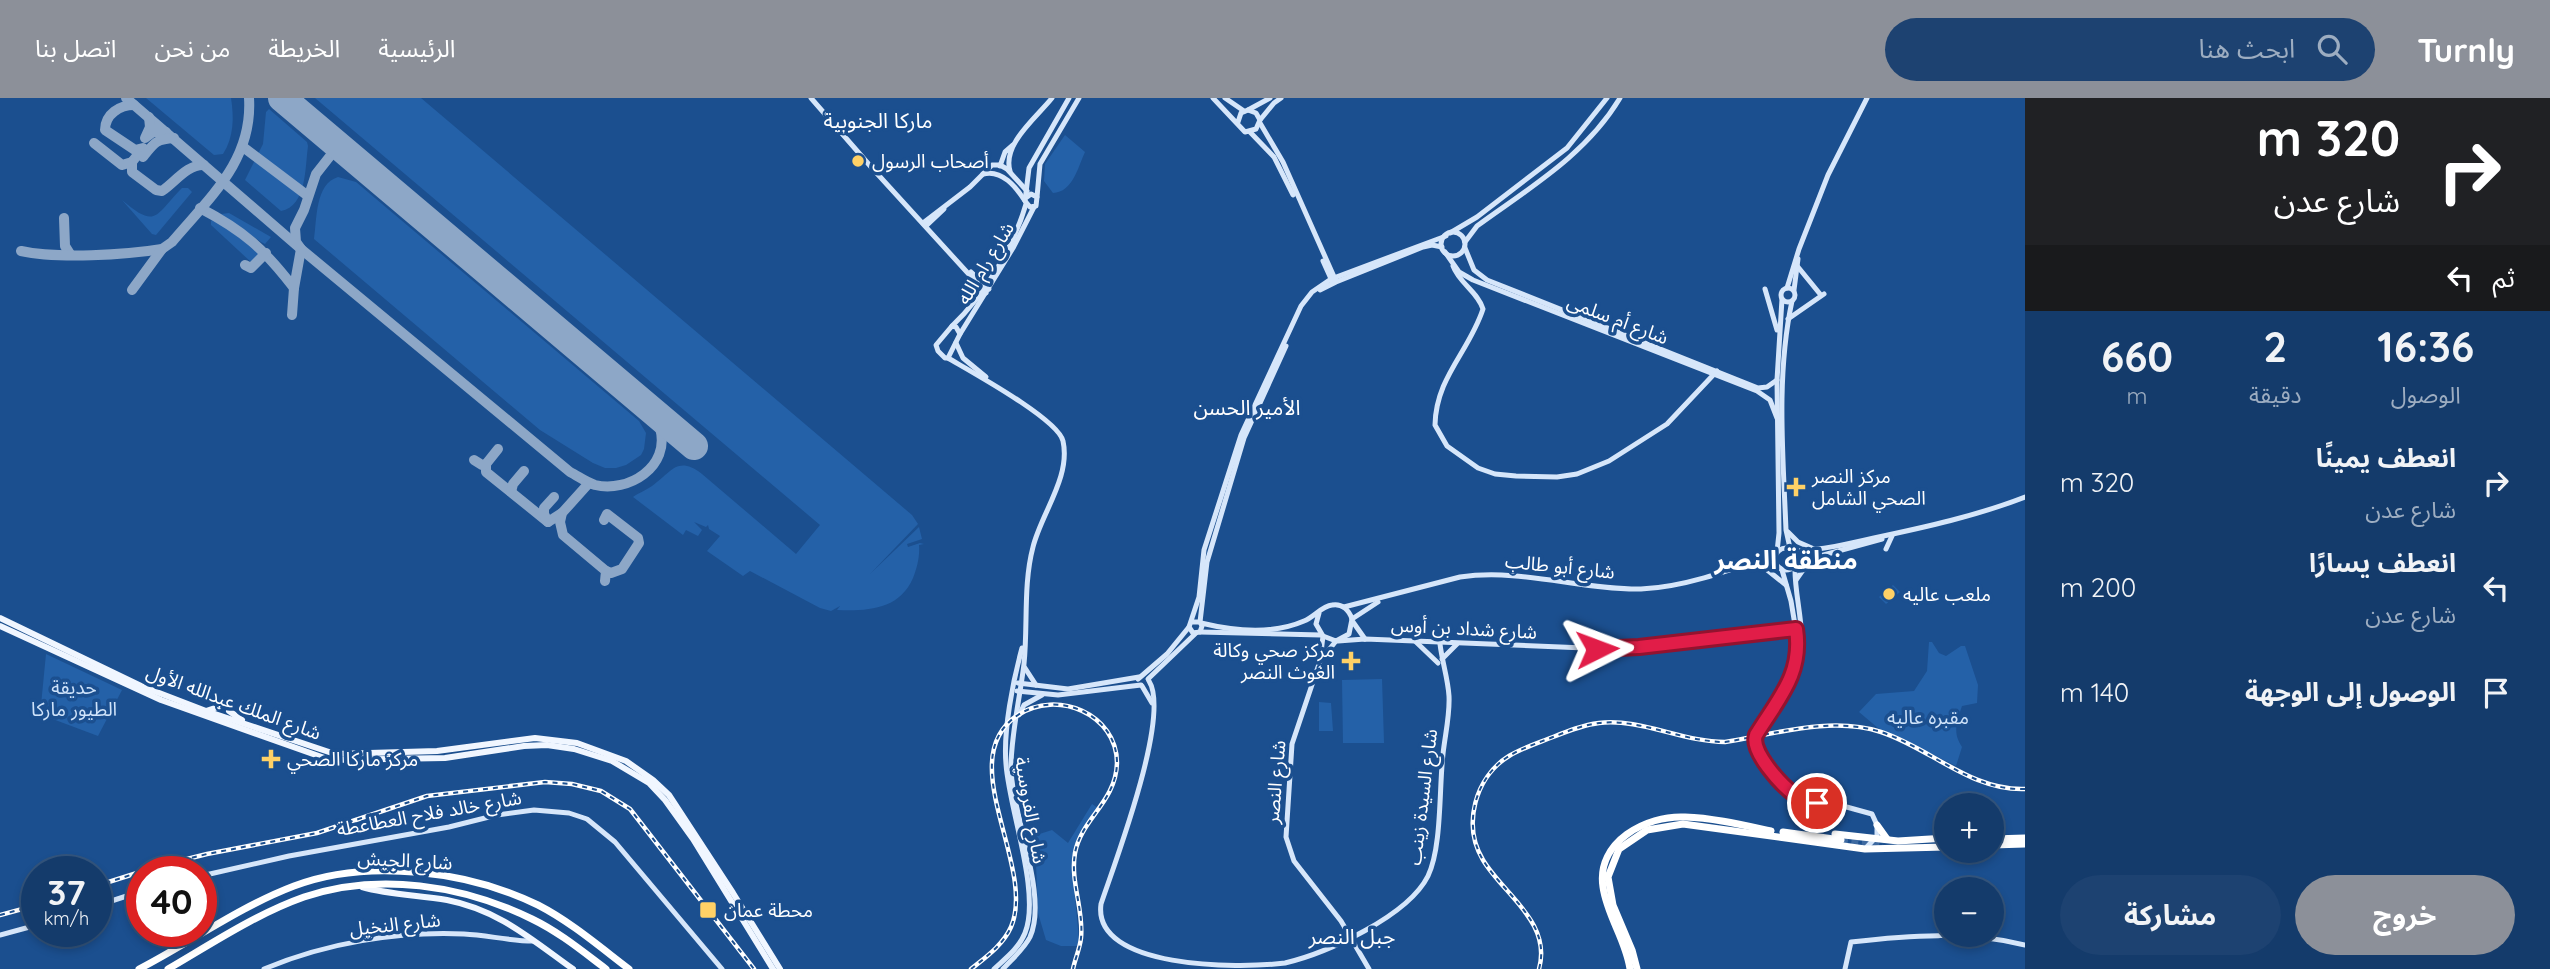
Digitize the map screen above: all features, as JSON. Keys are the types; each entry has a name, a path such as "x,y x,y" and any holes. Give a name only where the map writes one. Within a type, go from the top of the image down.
{"highway":[{"path":"1630,969 1603,890 1603,870 1611,848 1631,831 1666,818 1685,817 1841,840"},
{"path":"1637,969 1630,944 1613,905 1608,882 1611,865 1619,849 1641,833 1658,827 1683,824 1865,849 1934,847"},
{"path":"1741,825 1872,838 1885,842 1934,840"},
{"path":"1877,825 1885,842"},
{"path":"1850,847 1852,836"},
{"path":"2004,838 2025,838"},
{"path":"2004,845 2025,844"},
{"name":"شارع الجيش","path":"139,969 270,896 324,877 371,872 409,872 451,877 496,889 536,905 575,928 629,969"},
{"name":"شارع الجيش","path":"167,969 249,923 304,897 360,887 422,886 482,899 524,915 553,930 606,969"}],"main road":[{"name":"شارع الملك عبدالله الأول","path":"0,618 118,676 325,759 445,758 535,745 574,749 612,761 657,790 689,829 780,969"},
{"name":"شارع الملك عبدالله الأول","path":"0,626 139,691 340,755 446,750 535,738 577,743 626,761 669,795 773,969"},
{"path":"206,711 224,705"},
{"name":"شارع النخيل","path":"360,887 393,895 428,897 469,906 508,922 573,969"}],"street":[{"path":"813,98 986,289"},
{"path":"813,98 986,289"},
{"path":"1034,207 1029,197 1011,177 1001,171 1000,165 1005,152 1052,98"},
{"name":"شارع رام الله","path":"1029,197 1028,172 1069,98"},
{"name":"شارع رام الله","path":"952,326 986,289 1009,245 1040,164 1079,98"},
{"path":"1213,98 1238,122 1241,129 1250,132 1274,157 1335,279"},
{"path":"1225,98 1256,113 1283,162 1335,279"},
{"path":"1238,122 1239,115 1270,98"},
{"path":"1250,132 1256,130 1274,103 1281,98"},
{"path":"1017,691 1065,695 1115,686 1141,676 1167,654 1190,624 1195,620 1228,629 1272,629 1298,623 1331,605 1345,607 1353,620 1349,634 1337,641 1322,636 1191,631 1190,624 1199,597 1204,551 1241,435 1301,306 1322,285 1448,234 1477,217 1567,148 1607,98"},
{"path":"1018,683 1065,689 1142,685 1149,680 1198,632 1207,562 1244,438 1305,306 1315,293 1335,279 1426,246 1443,249 1455,256 1462,252 1477,226 1576,152 1603,122 1619,98"},
{"path":"1865,849 1877,825 1872,814 1803,795 1783,778 1759,745 1761,734 1784,700 1798,666 1802,647 1787,585 1774,559 1779,533 1777,380 1782,291 1787,288 1799,249 1839,152 1867,98"},
{"path":"1011,177 1008,160 1015,143"},
{"path":"925,223 970,187 987,168 1000,165"},
{"path":"980,175 995,172 1011,177 1029,197"},
{"path":"1011,177 1028,172"},
{"name":"شارع رام الله","path":"948,358 1038,203 1029,197"},
{"path":"918,213 934,215"},
{"path":"933,230 934,215"},
{"path":"1448,234 1461,235 1465,245"},
{"path":"1443,249 1448,234"},
{"name":"شارع أم سلمى","path":"1465,245 1474,270 1487,280 1762,394 1770,400 1777,418"},
{"name":"شارع أم سلمى","path":"1443,249 1453,266 1473,280 1758,388 1767,387 1777,380"},
{"path":"1799,249 1783,372 1786,530 1796,564 1799,647 1796,665 1786,689 1756,735 1755,747 1772,771 1796,795 1870,816 1874,830 1872,838"},
{"path":"1788,319 1822,294 1797,265"},
{"path":"1453,266 1455,273 1481,303 1483,309 1469,343 1450,369 1442,386 1435,425 1447,446 1478,468 1494,474 1531,477 1566,476 1589,471 1672,420 1714,372"},
{"path":"1322,285 1328,267"},
{"path":"1787,288 1794,290"},
{"path":"1765,289 1779,336"},
{"path":"1782,299 1792,301"},
{"path":"948,358 940,353 936,345 952,326 956,327 960,334"},
{"name":"شارع الفروسية","path":"956,343 963,358 996,386"},
{"name":"شارع الفروسية","path":"948,358 996,386 1051,424 1061,434 1063,447 1057,485 1032,548 1024,646 1005,751 1007,780 1026,873 1029,912 1027,930 1020,942 995,969"},
{"path":"1781,569 1787,570 1818,554 1974,516 2025,497"},
{"path":"1786,530 1798,542 1818,554"},
{"path":"1764,558 1772,551 1779,533"},
{"path":"1885,549 1893,535"},
{"path":"1776,553 1780,548 1818,554"},
{"name":"شارع أبو طالب","path":"1345,607 1465,576 1519,576 1641,589 1730,569 1776,553"},
{"path":"1795,583 1818,554"},
{"path":"1764,568 1787,585"},
{"name":"شارع أبو طالب","path":"1730,569 1781,569"},
{"name":"شارع أبو طالب","path":"1353,620 1387,597"},
{"path":"1319,613 1316,624 1322,636"},
{"name":"شارع شداد بن أوس","path":"1353,620 1365,639"},
{"name":"شارع شداد بن أوس","path":"1337,641 1365,639 1609,649 1798,626"},
{"name":"شارع النصر","path":"1322,636 1320,661 1292,744 1285,828 1294,861 1352,937 1369,969"},
{"name":"شارع النصر","path":"1320,661 1337,641"},
{"path":"1415,641 1440,661 1457,644"},
{"name":"شارع السيدة زينب","path":"1167,966 1229,968 1275,965 1307,957 1352,937 1388,916 1423,884 1431,870 1449,703 1437,643"},
{"name":"شارع الفروسية","path":"1018,683 1024,664 1024,646"},
{"path":"1024,664 1029,678 1036,685"},
{"path":"1141,676 1149,680 1153,690 1151,740 1101,910 1104,925 1114,940 1124,950 1143,961"},
{"path":"1141,676 1142,685 1153,706"},
{"path":"1011,725 1022,706 1045,694"},
{"name":"شارع الفروسية","path":"1003,969 1029,939 1034,916 1032,877 1011,777 1011,725"},
{"name":"شارع خالد فلاح العطاعطة","path":"217,872 303,853 449,827 497,815 534,810 569,813 587,819 615,842 722,969"},
{"path":"0,935 21,929"},
{"name":"شارع النخيل","path":"264,969 316,952 390,937 463,934 533,941"},
{"path":"1845,969 1851,942 1971,936 1997,938 2025,945"}],"green space":[{"path":"146,98 231,98 232,127 223,154 214,155"},
{"path":"315,98 421,98 912,515 918,524 870,574 919,527 922,539 907,544 908,547 924,544 919,545 917,566 907,589 891,602 871,609 837,610 840,606 831,611 820,608 750,571 743,576 707,551 720,536 709,529 708,525 706,527 694,522 702,530 698,536 686,530 683,535 633,497 675,468 686,466 702,474 796,554 820,525"},
{"path":"269,109 307,142 308,146 300,194 290,208 281,211 245,180 263,144 266,112"},
{"path":"1065,135 1085,152 1070,184 1060,192 1053,193 1044,181 1045,164"},
{"path":"338,177 356,182 639,421 646,433 641,455 626,465 605,468 540,430 314,239 321,194 330,181"},
{"path":"182,188 188,188 192,192 156,235 152,234 122,200 149,217 160,212"},
{"path":"229,213 271,237 265,244 261,242 221,214"},
{"path":"216,216 242,229 263,249 252,263 211,225"},
{"name":"ملعب عاليه","path":"1893,585 1900,592 1886,604 1879,597"},
{"name":"مقبره عاليه","path":"1929,642 1932,642 1939,653 1946,656 1965,646 1978,685 1977,703 1962,706 1958,717 1956,732 1962,747 1956,766 1878,728 1859,712 1876,694 1914,691 1927,671"},
{"name":"حديقة الطيور ماركا","path":"46,654 122,690 98,736 50,718 41,705"},
{"path":"1382,679 1384,743 1343,743 1342,680"},
{"path":"1319,702 1331,703 1333,731 1319,731"},
{"path":"1092,804 1098,808 1079,838 1072,866 1079,939 1077,946 1061,946 1046,940 1038,913 1036,863 1027,838 1052,830 1068,843"}],"taxiway":[{"path":"126,98 301,249 570,472 592,484 608,486 621,485 644,474 653,465 662,442 659,426 650,409"},
{"path":"21,251 53,255 92,255 162,249 172,242 214,194 236,160 244,141 249,98"},
{"path":"134,105 110,115 105,130 135,150 143,148 132,162 132,172 156,190 162,191 187,170 204,165"},
{"path":"149,117 150,127 145,138 153,132 166,132"},
{"path":"143,157 156,143 174,138"},
{"path":"94,143 122,165 132,162"},
{"path":"292,315 301,249 296,242 295,228 316,174 338,146"},
{"path":"243,147 308,196"},
{"path":"200,208 252,242 294,288"},
{"path":"64,218 65,246 70,254"},
{"path":"132,290 162,249"},
{"path":"245,265 251,268 266,253"},
{"path":"498,449 486,464 486,472 548,522 562,513"},
{"path":"474,460 482,465 486,464"},
{"path":"511,492 513,484 524,471"},
{"path":"589,483 562,513 560,522 563,535 606,571 605,581"},
{"path":"548,522 544,508 554,497"},
{"path":"604,520 607,514 638,538 639,543 622,569 611,573 606,571"}],"runway":[{"path":"282,98 694,446"}],"tunnel":[{"path":"1841,840 1883,845"}],"railway":[{"path":"971,969 994,950 1008,933 1016,902 1014,874 993,785 992,758 1000,734 1018,715 1033,708 1050,705 1066,706 1096,719 1107,731 1114,746 1117,763 1111,789 1084,830 1075,853 1074,875 1081,927 1073,969"},
{"path":"1539,969 1541,952 1533,923 1483,860 1473,832 1473,817 1480,789 1497,765 1519,750 1570,730 1614,722 1725,742 1803,728 1862,728 1899,739 1987,783 2005,788 2025,789"},
{"path":"112,881 207,854 317,833 427,796 545,782 572,784 601,791 630,809 754,969"},
{"path":"0,915 21,909"}],"place":[{"name":"أصحاب الرسول","path":"858,161"},
{"name":"مركز النصر الصحي الشامل","path":"1796,487"},
{"name":"ملعب عاليه","path":"1889,594"},
{"name":"مركز صحي وكالة الغوث النصر","path":"1351,661"},
{"name":"مركز ماركا الصحي","path":"271,759"},
{"name":"محطة عمان","path":"708,910"}],"district":[{"name":"ماركا الجنوبية","path":"878,121"},
{"name":"الأمير الحسن","path":"1247,408"},
{"name":"منطقة النصر","path":"1786,560"},
{"name":"جبل النصر","path":"1352,937"}],"route":[{"path":"1597,649 1639,647 1796,629 1799,647 1793,673 1786,689 1756,735 1754,743 1759,754 1788,789 1817,803"}]}
